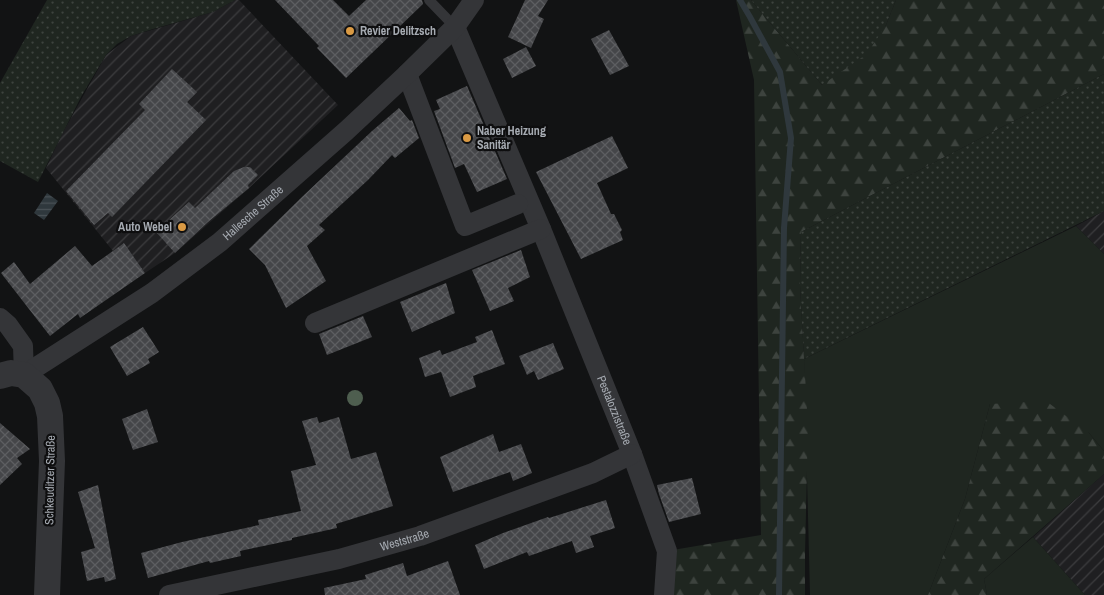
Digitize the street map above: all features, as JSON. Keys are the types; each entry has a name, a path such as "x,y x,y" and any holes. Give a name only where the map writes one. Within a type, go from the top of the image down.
{"street":[{"name":"Hallesche Straße","path":"12,376 152,293 220,242 407,74 455,27 474,0"},
{"name":"Pestalozzistraße","path":"455,27 541,229 632,454 667,551 664,595"},
{"path":"407,74 465,226 518,204"},
{"path":"315,323 541,229"},
{"path":"0,318 8,325 23,346 12,376"},
{"name":"Schkeuditzer Straße","path":"12,376 40,389 47,403 50,416 52,461 48,595"},
{"name":"Weststraße","path":"169,595 339,559 420,536 593,473 632,454"}],"lane":[{"path":"429,0 455,27"}],"shaded area":[{"path":"235,0 239,0 338,105 249,188 175,253 145,273 124,243 113,251 46,168 62,134 106,55 131,36 213,12"},
{"path":"47,193 58,201 44,220 34,213"},
{"path":"1104,211 1104,254 1076,226"},
{"path":"1104,474 1104,595 1085,595 1033,537"}],"green space":[{"path":"47,0 235,0 213,12 131,36 117,44 106,55 82,95 38,182 0,161 0,83"},
{"path":"736,0 751,0 822,85 886,25 896,0 1104,0 1104,74 801,232 800,285 808,428 805,595 664,595 667,551 761,535 754,80"},
{"path":"751,0 896,0 886,25 867,54 822,85"},
{"path":"1104,74 1104,211 804,359 800,285 801,232"},
{"path":"1076,226 1104,254 1104,451 1089,433 990,404 965,499 928,595 810,595 804,359"},
{"path":"1046,401 1089,433 1104,451 1104,474 984,579 987,595 928,595 965,499 990,404"},
{"path":"1033,537 1085,595 987,595 984,579"}],"building":[{"name":"Revier Delitzsch","path":"275,0 333,0 349,16 366,0 422,0 423,4 346,78 317,48 319,46"},
{"path":"525,0 548,0 538,16 544,19 531,48 508,37"},
{"path":"609,30 629,66 610,75 591,39"},
{"path":"526,47 536,66 512,78 503,59"},
{"path":"172,69 197,92 187,102 206,120 112,217 108,213 94,225 66,191 145,110 139,104"},
{"name":"Naber Heizung Sanitär","path":"467,86 507,179 477,192 464,164 455,168 434,111 440,109 436,100"},
{"path":"399,108 410,121 412,120 419,138 395,158 392,155 319,225 325,230 307,246 326,281 286,308 265,265 249,249 372,131"},
{"path":"612,136 628,168 597,183 611,214 614,214 622,230 620,232 623,240 581,259 536,172"},
{"path":"250,167 258,175 248,185 249,188 208,222 175,253 156,232 189,202 195,208 234,171"},
{"path":"124,243 145,273 80,318 78,314 50,336 1,273 14,262 30,284 75,246 92,266"},
{"path":"521,250 530,277 508,288 514,301 490,311 472,270"},
{"path":"446,283 455,313 412,332 400,302"},
{"path":"363,316 372,337 327,355 319,334"},
{"path":"143,327 159,352 148,359 150,363 127,376 110,347"},
{"path":"492,330 505,364 473,376 476,387 450,397 441,372 425,377 419,358 440,350 442,355 477,342 475,337"},
{"path":"553,343 564,369 538,380 534,371 527,375 519,356"},
{"path":"147,409 158,442 133,450 122,419"},
{"path":"317,417 319,423 339,417 351,459 376,452 393,506 336,524 337,528 240,551 241,556 210,563 209,561 148,578 141,553 259,525 258,520 301,511 291,471 316,465 302,421"},
{"path":"0,423 30,449 17,458 22,464 0,485"},
{"path":"493,434 499,452 521,444 532,473 513,481 510,472 453,492 440,457"},
{"path":"692,478 701,514 669,522 657,485"},
{"path":"98,485 116,579 105,582 104,577 87,581 81,552 95,548 78,492"},
{"path":"606,500 615,528 590,536 594,547 576,553 572,541 529,556 527,552 484,569 475,545 548,517"},
{"path":"448,561 460,595 325,595 324,588 366,579 365,575 403,563 407,576"}],"waterway":[{"path":"740,0 780,72 791,138 784,228 779,595"}],"place":[{"name":"Revier Delitzsch","path":"350,31"},
{"name":"Naber Heizung Sanitär","path":"467,138"},
{"name":"Auto Webel","path":"182,227"}]}
